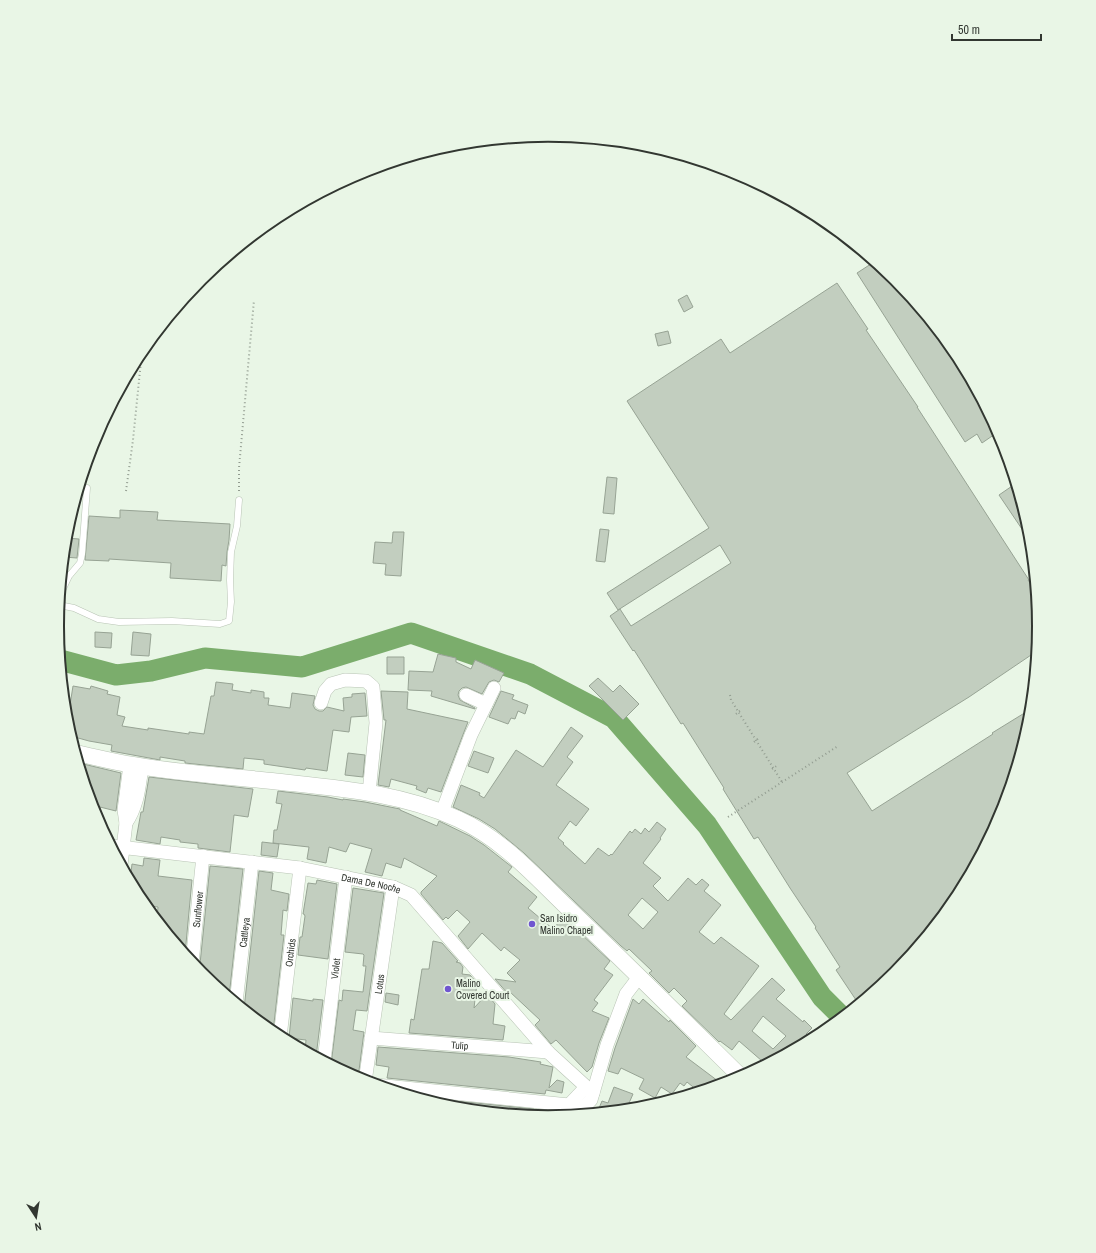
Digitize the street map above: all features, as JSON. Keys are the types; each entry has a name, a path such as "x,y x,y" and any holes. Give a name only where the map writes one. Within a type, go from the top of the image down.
{"street":[{"path":"322,703 325,691 331,684 345,680 366,681 373,687 376,723 369,793"},
{"path":"442,812 472,735 494,688"},
{"path":"466,695 486,704"},
{"path":"81,755 135,773 172,771 339,788 369,793 404,800 442,812 458,819 494,840 523,865 639,976 736,1072"},
{"path":"117,847 126,823 133,813 135,773"},
{"name":"Dama De Noche","path":"117,847 300,868 393,887 411,895 590,1099"},
{"name":"Sunflower","path":"193,955 203,856"},
{"name":"Cattleya","path":"237,996 252,862"},
{"name":"Orchids","path":"281,1030 300,868"},
{"name":"Violet","path":"325,1056 346,877"},
{"name":"Lotus","path":"366,1075 393,887"},
{"path":"574,1109 590,1099 626,994 639,976"},
{"name":"Tulip","path":"371,1038 548,1052"},
{"path":"407,1089 553,1110"}],"lane":[{"path":"66,582 69,576 80,563 82,554 87,488"},
{"path":"65,606 74,608 98,620 119,622 172,621 220,624 229,621 232,602 230,580 231,552 237,526 239,500"}],"path":[{"path":"239,500 239,468 254,300"},
{"path":"126,491 140,367"},
{"path":"730,694 737,713 782,782"},
{"path":"737,713 742,709"},
{"path":"755,741 759,738"},
{"path":"728,817 838,746"},
{"path":"773,769 778,765"}],"building":[{"path":"869,265 912,307 932,332 967,384 993,436 982,443 977,434 965,442 857,273"},
{"path":"837,283 1030,583 1032,626 1031,655 969,697 847,773 872,811 1024,713 1016,752 995,812 967,869 932,921 912,946 890,969 856,999 836,970 840,967 815,928 816,927 758,837 754,839 683,723 681,724 634,650 633,651 610,616 620,609 631,626 731,563 720,545 618,610 607,593 709,528 627,401 721,339 730,353"},
{"path":"687,295 693,307 684,312 678,300"},
{"path":"668,331 671,343 658,346 655,334"},
{"path":"607,477 617,478 614,514 603,513"},
{"path":"1011,487 1023,530 999,495"},
{"path":"120,510 158,512 157,520 230,524 226,566 222,565 221,581 170,578 171,563 109,559 109,561 85,560 89,516 120,518"},
{"path":"600,529 609,530 605,562 596,561"},
{"path":"393,532 404,532 401,576 385,575 386,564 373,563 375,542 392,543"},
{"path":"72,538 79,539 77,558 69,557"},
{"path":"95,632 112,633 111,648 95,647"},
{"path":"133,632 151,634 149,656 131,655"},
{"path":"438,654 456,658 456,662 471,669 475,660 504,673 499,682 494,680 489,682 482,694 466,687 459,691 458,695 460,700 475,709 431,696 432,691 408,690 409,671 433,672"},
{"path":"387,657 404,657 404,674 387,674"},
{"path":"598,678 613,692 620,685 639,704 623,720 589,686"},
{"path":"216,682 233,684 232,690 251,693 251,690 264,692 264,698 269,698 268,705 290,708 292,693 315,696 313,705 315,709 319,711 323,711 327,707 344,711 343,698 352,697 352,694 365,693 367,716 351,717 349,732 333,730 327,771 306,768 305,770 264,764 264,760 244,758 243,769 185,763 185,761 160,757 160,760 111,751 112,745 77,738 70,704 73,686 90,689 91,686 108,691 107,694 120,697 117,715 125,717 122,726 189,734 189,732 204,734 211,696 214,696"},
{"path":"381,691 408,692 407,709 468,722 441,792 428,788 426,793 416,789 417,786 391,779 389,787 378,785 386,720 384,720"},
{"path":"501,691 514,695 512,699 528,705 525,714 518,711 515,719 511,718 508,724 489,717"},
{"path":"571,727 583,736 567,757 573,762 556,785 589,809 576,826 570,821 558,838 585,864 598,848 609,856 611,854 612,855 630,831 632,833 635,829 641,834 645,828 649,832 657,822 666,829 660,838 661,839 643,863 661,878 653,886 668,901 688,878 696,885 702,879 709,885 704,891 721,905 699,932 714,944 721,937 759,966 724,1014 731,1020 772,978 785,990 776,999 803,1022 804,1020 812,1028 806,1034 807,1035 762,1061 739,1041 732,1050 720,1041 719,1042 682,1006 687,1001 674,988 669,993 649,973 652,971 629,949 627,951 621,946 524,853 495,829 479,819 453,807 461,785 480,793 479,795 484,798 516,750 543,767","holes":["642,898 658,912 643,929 628,915","763,1016 786,1036 773,1049 752,1031"]},
{"path":"474,751 494,758 488,773 468,766"},
{"path":"348,753 365,755 363,777 345,775"},
{"path":"84,764 121,773 116,811 100,807 100,808"},
{"path":"149,777 253,789 248,817 234,815 230,852 198,848 198,844 180,842 180,840 161,837 160,844 136,840"},
{"path":"278,791 365,802 400,809 437,826 439,821 470,836 512,867 508,872 537,897 528,908 553,929 563,917 610,961 604,969 613,975 594,1000 598,1003 592,1011 609,1018 599,1043 592,1067 587,1072 556,1040 551,1044 535,1025 540,1020 510,992 508,994 495,979 516,982 507,973 520,960 504,947 501,951 482,933 468,949 458,936 470,922 457,910 448,919 446,917 443,920 421,894 421,892 437,876 404,858 401,868 386,863 382,876 365,872 372,849 350,843 346,852 329,847 326,863 307,859 309,847 273,843 274,830 277,830 282,804 276,803"},
{"path":"262,842 279,844 277,857 261,855"},
{"path":"144,858 160,860 158,876 192,880 186,948 164,921 158,912 158,907 154,906 131,871 132,864 143,866"},
{"path":"210,866 243,869 230,991 200,963"},
{"path":"259,871 273,873 271,890 289,894 287,911 283,910 281,935 284,935 274,1025 245,1003"},
{"path":"317,880 337,884 328,959 298,955 300,937 302,937 305,916 303,914 308,883 316,884"},
{"path":"353,888 384,893 367,1011 356,1010 353,1030 364,1032 359,1072 332,1060 339,1000 342,1001 343,990 363,992 366,966 363,966 364,955 345,952"},
{"path":"433,941 442,943 458,961 456,962 460,963 463,967 462,974 470,975 477,983 474,1008 487,994 495,1004 493,1024 505,1026 503,1040 409,1033 411,1019 414,1020 422,969 429,969"},
{"path":"386,993 399,995 398,1005 385,1002"},
{"path":"293,998 313,1001 313,999 323,1000 317,1052 305,1046 306,1040 294,1039 289,1035"},
{"path":"633,999 639,1004 643,999 669,1022 670,1020 696,1046 686,1057 717,1080 694,1088 687,1082 684,1086 680,1083 672,1094 661,1087 655,1098 639,1089 644,1079 621,1068 618,1074 608,1071"},
{"path":"378,1047 509,1057 541,1062 540,1064 553,1067 549,1088 557,1080 564,1082 562,1093 546,1090 545,1094 387,1078 389,1067 376,1065"},
{"path":"614,1087 633,1094 629,1103 599,1107 602,1101 608,1103"},
{"path":"452,1101 534,1109 485,1106"}],"waterway":[{"path":"65,661 116,675 151,671 205,658 302,667 411,633 530,674 614,718 707,825 822,997 838,1013"}],"place":[{"name":"San Isidro Malino Chapel","path":"532,924"},
{"name":"Malino Covered Court","path":"448,989"}]}
